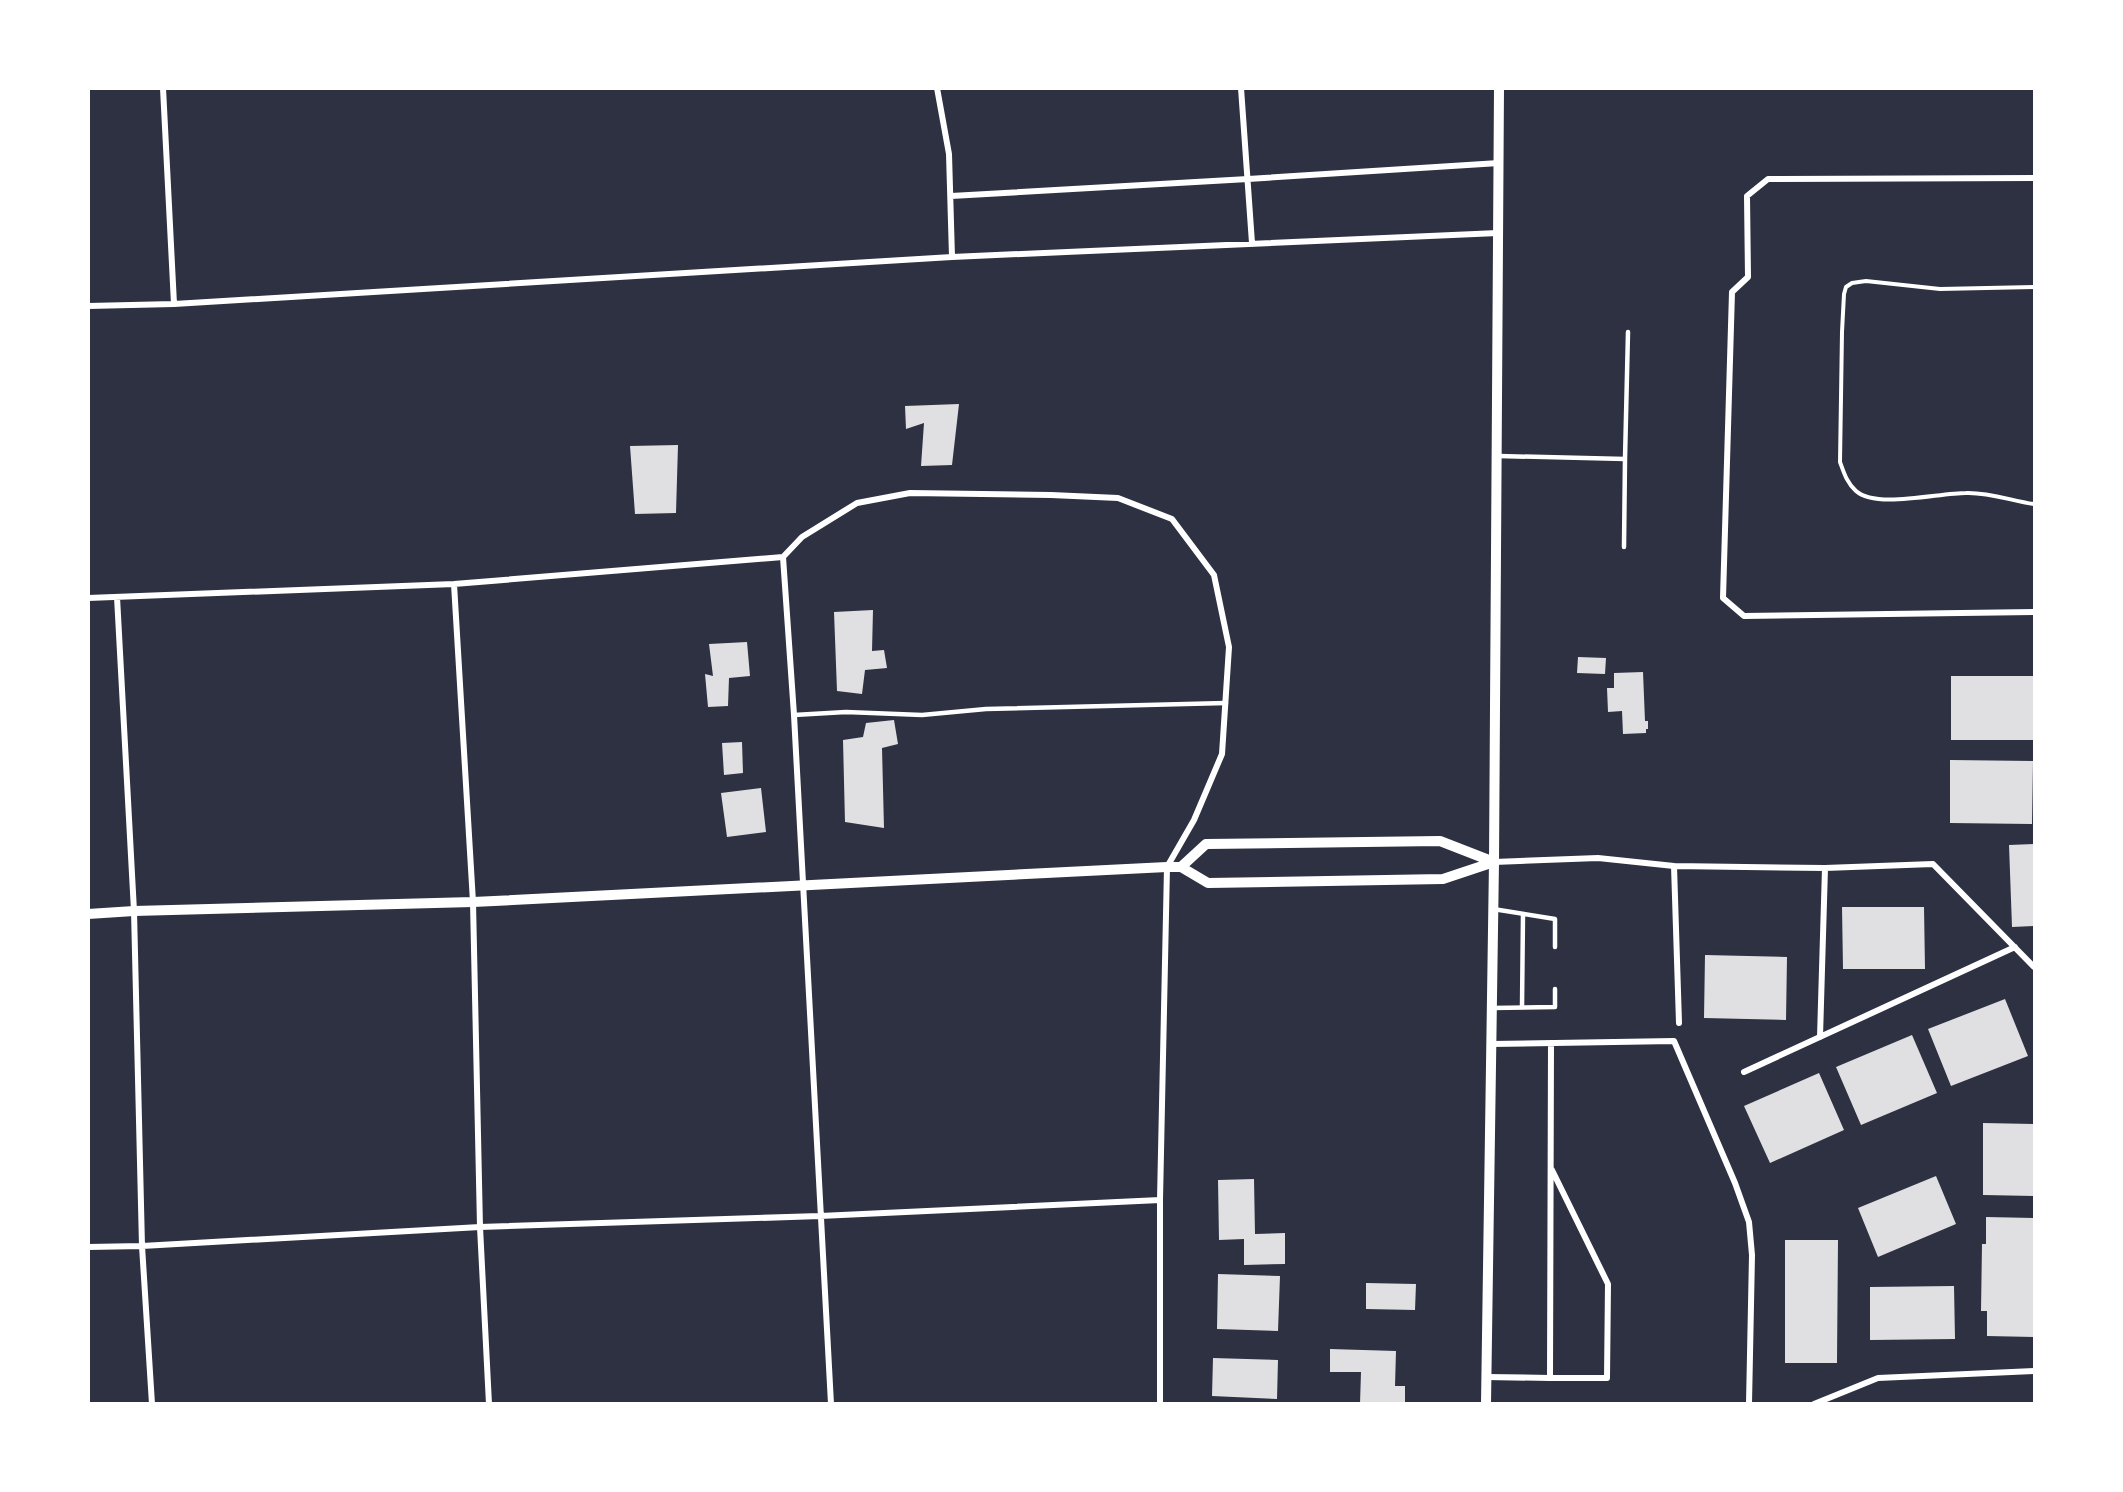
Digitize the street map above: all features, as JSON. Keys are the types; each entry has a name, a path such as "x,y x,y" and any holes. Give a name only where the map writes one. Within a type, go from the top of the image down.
{"street":[{"path":"163,88 174,304"},
{"path":"937,88 949,154 952,257"},
{"path":"1241,88 1252,243"},
{"path":"1486,1404 1494,862 1499,88"},
{"path":"951,196 1499,163"},
{"path":"2034,178 1768,179 1747,196 1748,277 1732,292 1723,598 1744,616 2034,612"},
{"path":"88,306 174,304 952,257 1498,233"},
{"path":"88,598 454,584 783,558 802,537 857,503 910,493 1118,498 1173,519 1214,575 1229,647 1222,754 1194,820 1167,867 1160,1200 1160,1404"},
{"path":"783,558 794,715 831,1404"},
{"path":"454,584 472,902 480,1227 489,1404"},
{"path":"117,597 134,911 142,1246 152,1404"},
{"path":"1181,867 1206,844 1440,841 1494,862"},
{"path":"88,914 472,902 1167,867 1181,867 1208,883 1231,883 1443,879 1494,862 1598,858 1674,866 1825,868 1933,864 2034,967"},
{"path":"1674,866 1679,1023"},
{"path":"1820,1037 1825,868"},
{"path":"1744,1072 2015,947"},
{"path":"1491,1044 1674,1041 1749,1222 1752,1255 1749,1404"},
{"path":"1550,1378 1551,1043"},
{"path":"1486,1377 1607,1378 1608,1284 1551,1167"},
{"path":"88,1246 142,1246 480,1227 820,1216 1160,1200"},
{"path":"1814,1404 1878,1378 2034,1371"}],"lane":[{"path":"1624,547 1628,332"},
{"path":"1496,456 1624,459"},
{"path":"794,715 846,712 922,715 996,708 1226,703"},
{"path":"1493,909 1555,919 1555,947"},
{"path":"1522,1007 1523,914"},
{"path":"1492,1008 1555,1007 1555,989"}],"path":[{"path":"2034,287 1940,289 1866,281 1852,283 1846,287 1840,462 1846,479 1856,492 1871,499 1967,493 2034,504"}],"building":[{"path":"959,404 952,465 921,466 924,423 906,429 905,406"},
{"path":"678,445 676,513 635,514 630,446"},
{"path":"873,610 872,651 884,650 887,668 865,670 862,694 837,691 834,612"},
{"path":"747,642 750,676 729,678 728,706 708,707 705,674 713,676 709,644"},
{"path":"1578,657 1606,658 1605,674 1577,673"},
{"path":"1643,672 1645,721 1648,721 1648,729 1646,733 1623,734 1622,711 1608,712 1607,688 1614,688 1614,673"},
{"path":"1951,676 2033,676 2034,740 1951,740"},
{"path":"894,720 898,744 882,748 884,828 845,822 843,740 863,737 866,723"},
{"path":"742,742 743,773 724,775 722,743"},
{"path":"1950,760 2033,761 2032,824 1950,823"},
{"path":"761,788 766,832 727,837 721,793"},
{"path":"2034,844 2034,926 2012,927 2009,845"},
{"path":"1842,907 1924,907 1925,969 1843,969"},
{"path":"1705,955 1787,957 1786,1020 1704,1018"},
{"path":"2005,999 2028,1056 1951,1086 1928,1029"},
{"path":"1912,1035 1937,1093 1861,1125 1836,1067"},
{"path":"1819,1073 1844,1130 1770,1163 1744,1106"},
{"path":"1983,1123 2034,1124 2034,1196 1983,1195"},
{"path":"1936,1176 1956,1224 1878,1257 1858,1208"},
{"path":"1254,1179 1255,1234 1285,1233 1285,1264 1244,1265 1244,1239 1219,1240 1218,1180"},
{"path":"1986,1217 2034,1218 2034,1337 1987,1336 1987,1311 1981,1311 1982,1244 1986,1244"},
{"path":"1785,1240 1838,1240 1837,1363 1785,1363"},
{"path":"1218,1274 1280,1276 1278,1331 1217,1329"},
{"path":"1366,1283 1416,1284 1415,1310 1366,1309"},
{"path":"1954,1286 1955,1339 1870,1340 1870,1287"},
{"path":"1330,1349 1396,1351 1395,1386 1405,1386 1405,1404 1360,1404 1361,1372 1330,1372"},
{"path":"1213,1358 1278,1360 1277,1399 1212,1396"}]}
